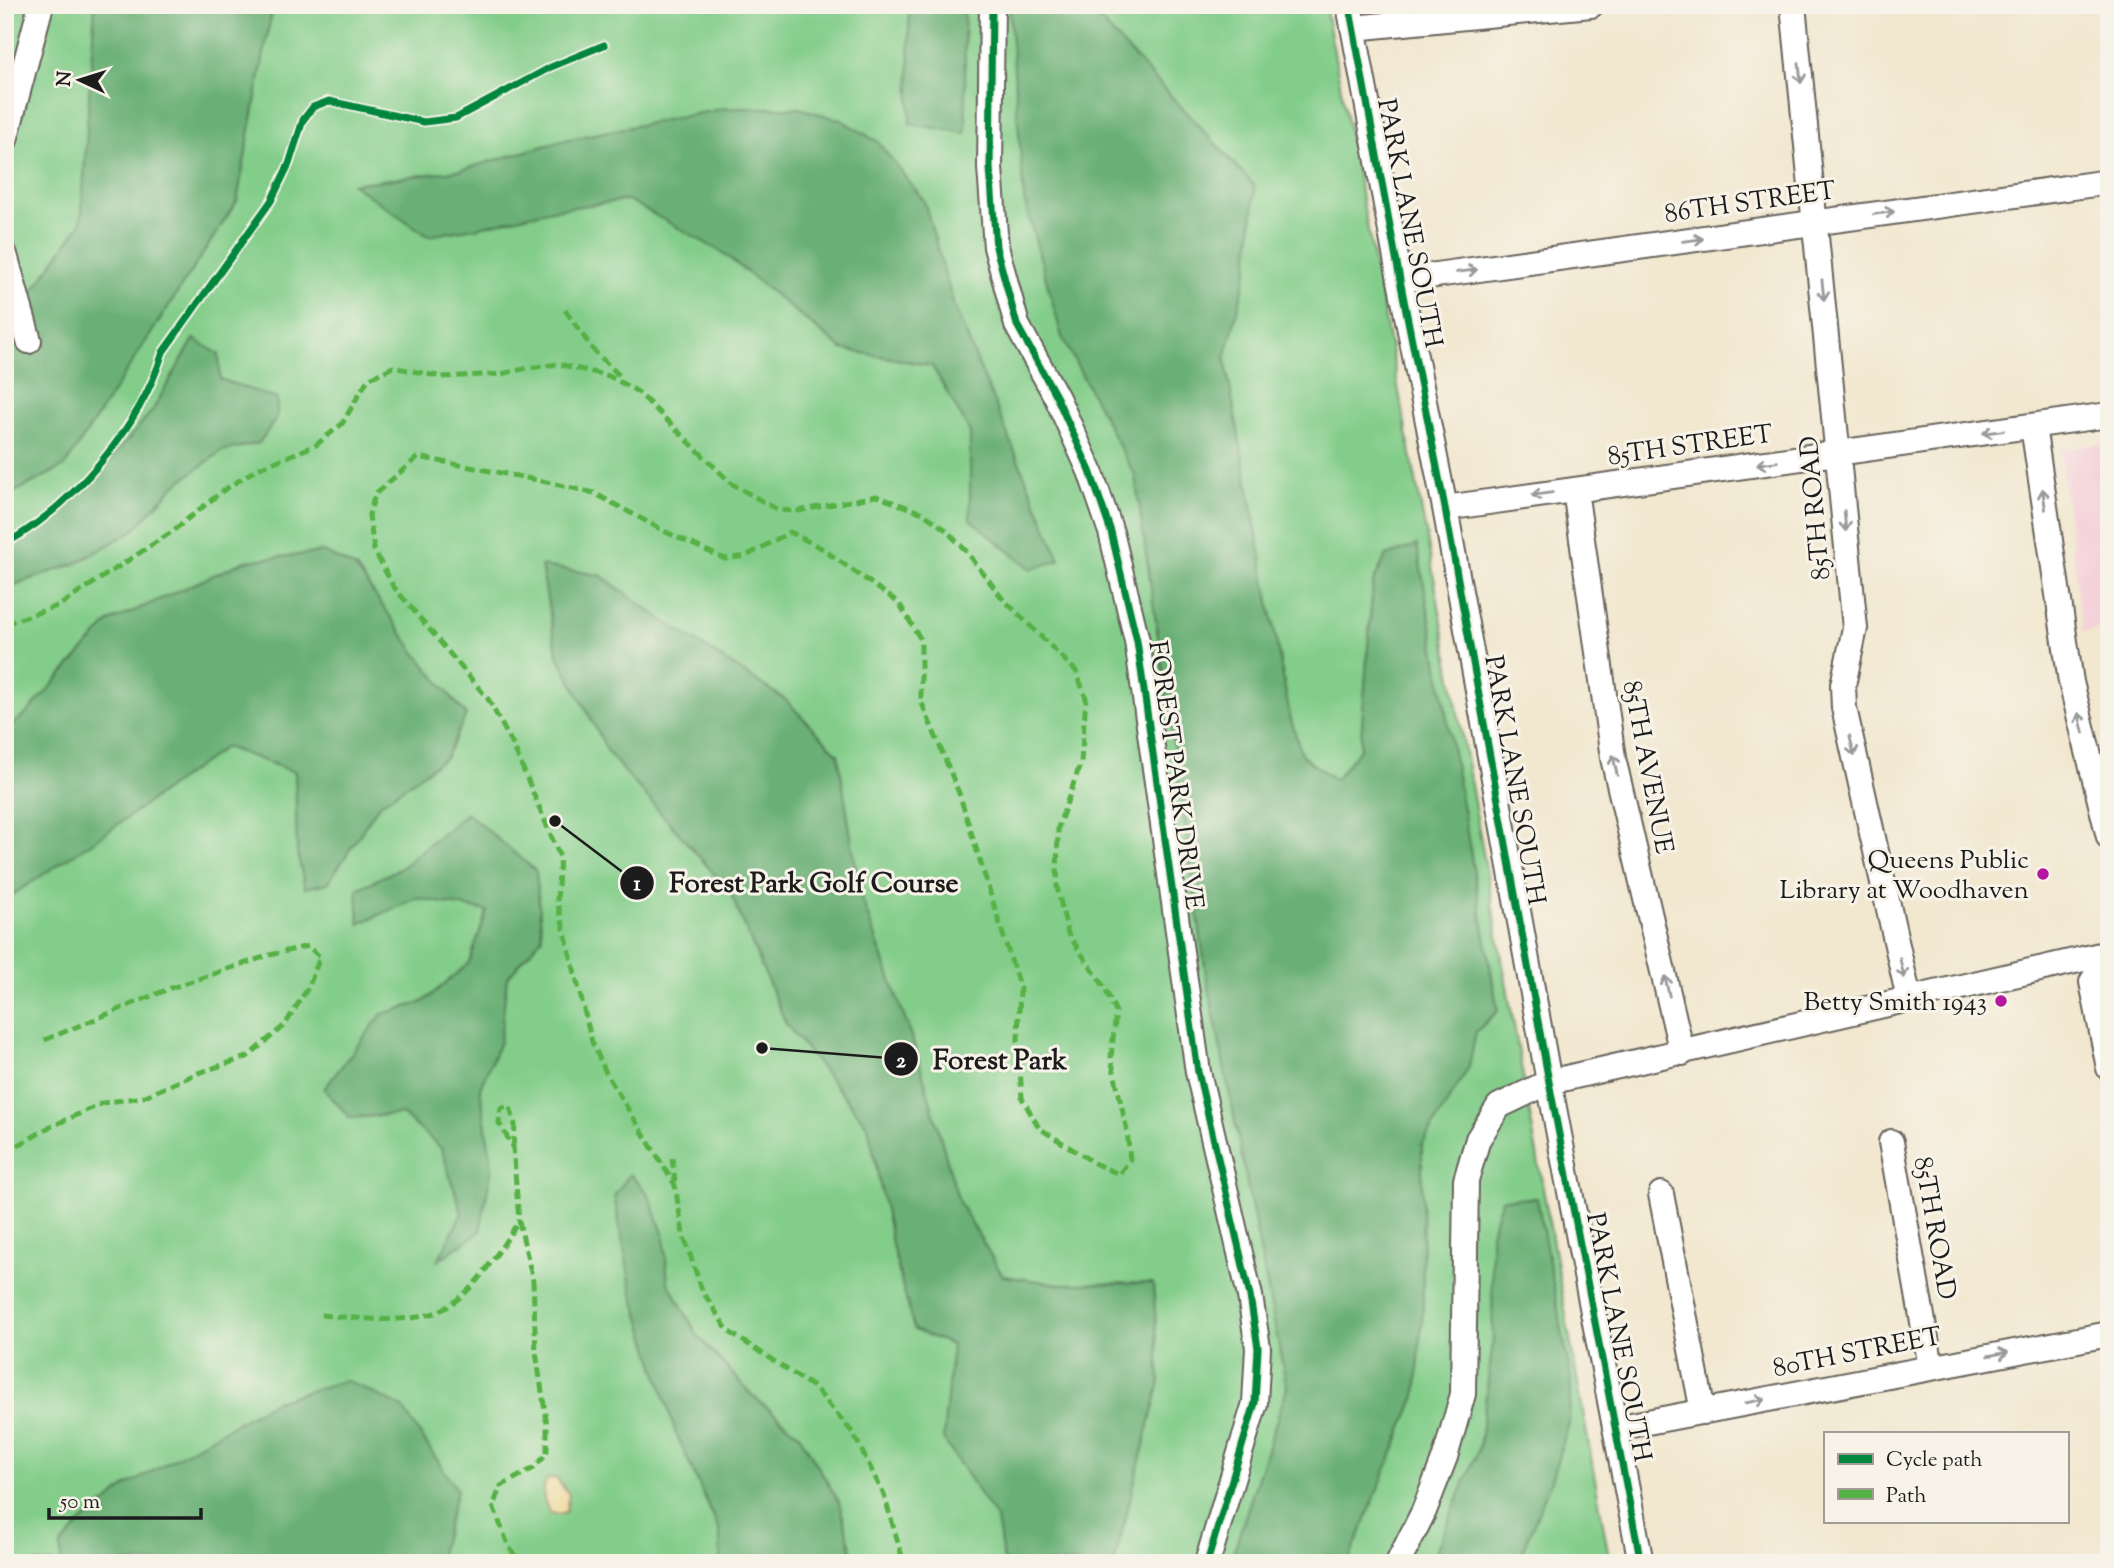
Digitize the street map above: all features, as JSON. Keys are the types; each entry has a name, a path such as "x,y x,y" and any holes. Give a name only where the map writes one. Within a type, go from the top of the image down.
{"street":[{"path":"5,140 41,5"},
{"name":"FOREST PARK DRIVE","path":"992,5 990,168 996,247 1017,325 1057,398 1090,471 1111,532 1135,629 1198,1072 1250,1296 1258,1348 1255,1403 1207,1563"},
{"path":"1351,17 1591,5"},
{"name":"85TH ROAD","path":"1793,5 1855,628 1843,685 1844,708 1909,999"},
{"name":"PARK LANE SOUTH","path":"1351,17 1641,1563"},
{"name":"86TH STREET","path":"1399,280 2109,182"},
{"path":"5,255 29,341"},
{"name":"85TH STREET","path":"1445,508 2109,415"},
{"path":"2033,426 2071,682 2109,837"},
{"name":"85TH AVENUE","path":"1575,490 1613,758 1682,1053"},
{"path":"1398,1563 1445,1457 1463,1394 1466,1180 1478,1139 1499,1106 1549,1082 2109,954"},
{"path":"2109,954 2092,982 2109,1068"},
{"name":"85TH ROAD","path":"1891,1142 1931,1367"},
{"path":"1661,1194 1703,1412"},
{"name":"80TH STREET","path":"1616,1428 2109,1334"}],"shaded area":[{"path":"2109,443 2109,627 2083,632 2060,450"}],"green space":[{"path":"5,5 1325,5 1426,533 1610,1563 5,1563"},
{"path":"95,5 273,5 237,201 65,466 5,497 5,331 81,223"},
{"path":"909,5 964,5 966,133 910,124"},
{"path":"1009,5 1086,5 1255,186 1248,269 1225,359 1290,716 1302,756 1335,780 1360,749 1373,582 1386,556 1417,545 1498,1011 1476,1032 1469,1067 1422,1145 1423,1308 1416,1396 1348,1563 1230,1563 1287,1388 1206,974 1135,476 1062,337 1024,199"},
{"path":"726,108 799,108 841,120 878,142 924,201 954,306 1060,560 1031,569 970,519 970,432 932,366 842,349 723,253 628,200 551,210 428,236 352,184 461,170 564,140"},
{"path":"194,339 219,354 220,379 277,399 277,417 259,443 222,451 174,486 134,530 77,563 5,588 5,551 38,530 96,477 152,411"},
{"path":"323,552 356,568 418,656 466,715 446,757 379,805 328,883 305,888 297,852 295,772 225,747 103,835 5,900 5,730 27,713 109,622 245,561"},
{"path":"541,566 600,575 658,617 786,700 838,754 860,894 915,1047 959,1202 1003,1276 1059,1284 1153,1283 1160,1382 1114,1563 1004,1563 997,1520 943,1439 952,1345 914,1330 893,1249 868,1126 786,1024 730,892 609,754 557,654"},
{"path":"467,813 536,871 542,938 507,978 500,1042 480,1088 492,1166 480,1232 438,1260 462,1213 441,1148 402,1114 350,1118 324,1089 382,1014 423,1002 469,963 487,911 417,898 359,924 357,889 401,868"},
{"path":"630,1174 649,1195 664,1236 668,1282 698,1336 752,1395 799,1434 839,1502 855,1563 720,1563 720,1532 675,1431 632,1292 614,1196"},
{"path":"1537,1198 1571,1378 1569,1424 1550,1483 1518,1563 1431,1563 1479,1448 1493,1342 1491,1232 1502,1199"},
{"path":"346,1380 402,1407 457,1490 439,1557 413,1563 61,1563 61,1545 83,1521 125,1487 275,1401"}],"sand":[{"path":"556,1478 569,1494 566,1512 558,1514 550,1513 544,1496 547,1479"}],"marked path":[{"path":"565,310 594,351 622,378"},
{"path":"5,624 60,605 170,533 224,490 257,469 316,445 342,424 368,379 393,367 442,377 502,374 558,364 609,376 638,392 732,484 778,510 798,511 876,496 923,513 946,530 967,552 1002,598 1076,671 1086,698 1081,762 1058,828 1057,887 1068,934 1103,985 1116,1012 1111,1058 1127,1131 1130,1160 1119,1174 1096,1164 1039,1128 1022,1098 1018,1039 1020,989 959,793 921,701 921,640 899,603 821,548 790,532 746,556 725,559 666,532 594,493 418,457 375,494 369,515 374,550 393,586 488,699 513,745 560,857 557,901 592,1042 607,1075 675,1185 683,1234 702,1290 728,1331 815,1388 853,1433 884,1495 904,1563"},
{"path":"5,1153 50,1127 103,1103 143,1097 198,1073 247,1057 285,1025 309,986 320,957 308,946 270,955 171,988 42,1041"},
{"path":"513,1147 515,1125 510,1107 501,1108 499,1123 513,1147 519,1221"},
{"path":"672,1158 675,1181"},
{"path":"321,1315 401,1319 432,1314 445,1308 468,1291 519,1221 533,1281 536,1352 547,1425 547,1454 534,1468 501,1486 493,1506 509,1547 521,1563"}],"cycle path":[{"path":"992,5 990,168 996,247 1017,325 1057,398 1090,471 1111,532 1137,641 1198,1072 1250,1296 1258,1348 1255,1403 1207,1563"},
{"path":"1349,5 1641,1563"},
{"path":"5,544 56,508 101,462 121,435 138,408 163,352 271,201 289,164 303,120 313,107 329,101 424,122 456,118 551,67 604,45"}],"place":[{"name":"Forest Park Golf Course","path":"555,821"},
{"name":"Queens Public Library at Woodhaven","path":"2043,874"},
{"name":"Betty Smith 1943","path":"2001,1001"},
{"name":"Forest Park","path":"762,1048"}]}
